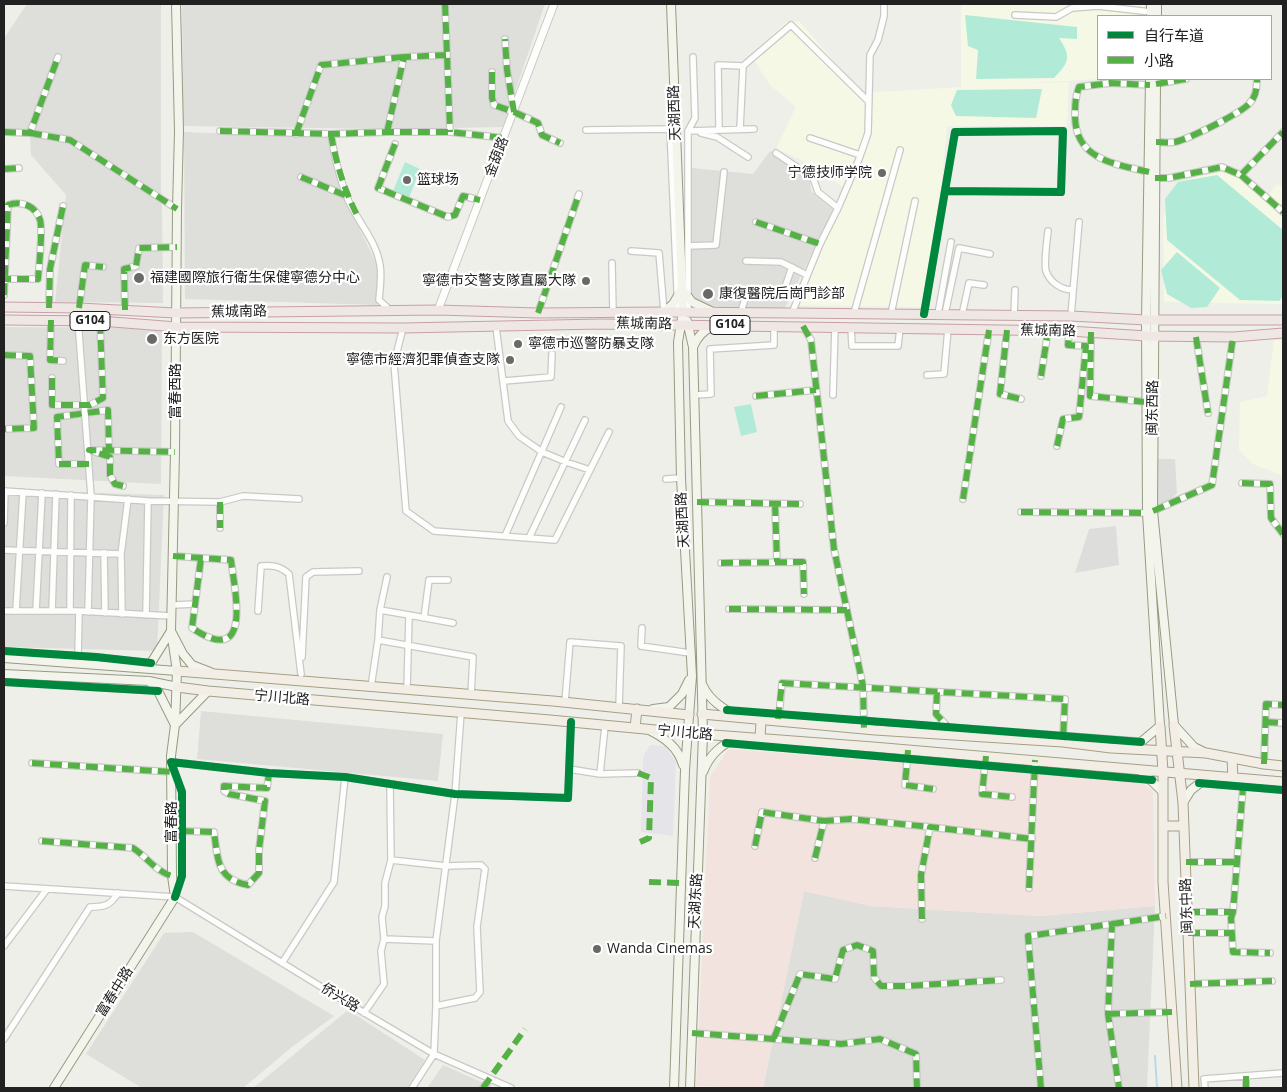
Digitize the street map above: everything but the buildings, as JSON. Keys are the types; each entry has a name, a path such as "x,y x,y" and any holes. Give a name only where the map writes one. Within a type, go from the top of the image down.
{"highway":[{"name":"蕉城南路","path":"4,307 79,308 176,313 438,310 538,313 741,312 941,314 1071,316 1151,320 1283,320"},
{"name":"蕉城南路","path":"4,320 78,320 177,327 403,328 655,324 1069,331 1196,337 1233,337 1283,333"}],"main road":[{"name":"富春西路","path":"176,4 180,131 177,208 177,327 171,631 177,671 177,687"},
{"name":"天湖西路","path":"671,4 683,312"},
{"path":"1153,12 1158,4"},
{"name":"闽东西路","path":"1153,82 1156,142 1151,320 1146,402 1160,726"},
{"name":"闽东西路","path":"1151,320 1149,172 1153,82"},
{"path":"664,312 682,289 696,305 713,312"},
{"path":"683,312 685,325"},
{"path":"655,324 669,328 675,333 678,342"},
{"name":"天湖西路","path":"685,325 678,342 681,478 692,676 690,715"},
{"name":"天湖西路","path":"685,325 693,347 702,714"},
{"path":"693,347 703,331 715,325"},
{"name":"闽东西路","path":"1150,335 1150,512 1174,725"},
{"path":"151,666 171,631"},
{"path":"171,631 182,654 192,665 215,674"},
{"path":"4,658 151,666 177,671"},
{"path":"691,666 701,666"},
{"name":"宁川北路","path":"177,671 301,678 371,687 637,708 690,715 702,714 761,720 778,718 957,735 1063,738 1113,748 1206,753 1232,759 1283,766"},
{"path":"4,674 149,682 177,687"},
{"path":"648,710 669,707 682,694 692,676"},
{"path":"149,682 158,691 175,725 208,691"},
{"path":"702,684 707,695 740,718"},
{"name":"宁川北路","path":"177,687 687,734 908,750 985,761 1035,765 1110,767 1283,782"},
{"name":"富春路","path":"175,897 172,876 171,762 177,687"},
{"path":"635,728 637,708"},
{"name":"天湖东路","path":"690,1088 702,778 702,714"},
{"name":"天湖东路","path":"674,1088 685,770 690,715"},
{"path":"760,739 761,720"},
{"path":"1174,725 1194,747 1206,753"},
{"name":"闽东中路","path":"1174,725 1183,803 1194,1088"},
{"path":"1110,767 1113,748 1141,742 1160,726"},
{"name":"闽东中路","path":"1160,726 1163,772 1166,916 1177,1088"},
{"path":"647,730 665,738 670,743 681,758 685,770"},
{"path":"685,781 702,778 706,764 714,752 738,737"},
{"path":"1232,759 1233,779"},
{"path":"1140,770 1162,791"},
{"path":"1183,803 1191,790 1209,776"},
{"path":"1163,826 1184,826"},
{"name":"富春中路","path":"54,1088 175,897"}],"street":[{"path":"445,4 450,132"},
{"name":"金葫路","path":"438,310 554,4"},
{"path":"792,313 806,275 838,208 868,132 870,55 878,40 884,16 884,4"},
{"path":"1015,15 1056,17 1072,8 1098,6 1153,12"},
{"path":"719,130 718,65 743,66 791,25 868,101"},
{"path":"506,39 506,70 514,112"},
{"path":"296,134 321,65 446,55"},
{"path":"30,134 58,57"},
{"path":"387,132 404,57"},
{"path":"683,312 688,298 691,131 694,118 693,57"},
{"path":"740,129 743,66"},
{"path":"492,72 492,98 494,105 514,112 538,124 542,134 560,143"},
{"path":"1149,172 1115,164 1091,153 1079,139 1075,122 1074,98 1079,87 1110,83 1175,80"},
{"path":"1156,142 1176,142 1240,111 1250,103 1256,92 1257,80"},
{"path":"586,130 670,129 677,297 683,312"},
{"path":"691,131 754,129"},
{"path":"220,131 296,134 450,132 504,138"},
{"path":"691,131 717,137 748,157"},
{"path":"924,314 955,132 1063,131 1061,192 945,191"},
{"path":"4,132 70,140 177,208"},
{"path":"1241,175 1283,132"},
{"path":"331,134 338,169 347,196 372,243 380,264 379,300 390,310"},
{"path":"810,138 860,155"},
{"path":"396,144 378,188 448,217 455,215 464,196 480,200"},
{"path":"854,313 900,150"},
{"path":"776,153 813,178 818,192 838,208"},
{"path":"1155,178 1169,178 1222,167 1241,175 1283,212"},
{"path":"4,169 19,168"},
{"path":"688,246 716,244 724,172"},
{"path":"301,177 347,196"},
{"path":"538,313 579,194"},
{"path":"892,314 915,201"},
{"path":"4,295 8,205 16,202 29,206 36,212 41,221 38,280 5,279"},
{"path":"49,308 50,270 63,206"},
{"path":"756,222 820,244"},
{"path":"1071,316 1079,222"},
{"path":"1048,231 1046,270 1055,284 1064,290 1073,290"},
{"path":"941,314 951,242"},
{"path":"125,310 124,269 136,266 139,248 177,246"},
{"path":"941,314 959,248 990,254"},
{"path":"631,251 659,253 664,312"},
{"path":"746,261 781,262 806,275"},
{"path":"612,263 613,312"},
{"path":"79,308 86,265 103,267"},
{"path":"741,312 746,295 782,296 792,267"},
{"path":"962,315 969,283 984,285"},
{"path":"1014,315 1015,290"},
{"path":"51,320 50,360 63,361"},
{"path":"78,320 92,496 88,612"},
{"path":"52,378 52,405 90,405 103,398 100,321"},
{"path":"694,395 711,394 710,349 774,345 774,326"},
{"path":"803,326 811,340 834,549 863,688 864,725 947,726 1063,738 1141,742"},
{"path":"496,327 508,421 519,436 542,452 590,470"},
{"path":"834,395 835,327"},
{"path":"851,327 852,346 898,346 900,328"},
{"path":"403,328 394,363 406,511 434,531 555,540 609,432"},
{"path":"927,375 944,374 948,329"},
{"path":"963,499 989,330"},
{"path":"1007,330 1000,394 1021,399"},
{"path":"1041,376 1048,331"},
{"path":"1057,446 1063,419 1079,417 1086,346 1068,345 1069,331"},
{"path":"1091,332 1090,396 1146,402"},
{"path":"1196,337 1208,413"},
{"path":"1021,512 1150,512 1212,485 1233,337"},
{"path":"504,381 551,377 552,354"},
{"path":"4,355 30,356 34,428 4,429"},
{"path":"756,396 816,390"},
{"path":"505,536 561,407"},
{"path":"89,464 59,464 58,417 108,410 109,451"},
{"path":"529,538 585,420"},
{"path":"89,450 175,452"},
{"path":"89,450 110,457 110,475 115,484 122,486"},
{"path":"666,479 681,478"},
{"path":"1242,483 1270,484 1271,518 1283,534"},
{"path":"4,523 5,491 174,501 220,502 243,496 299,499"},
{"path":"16,611 23,492"},
{"path":"36,611 42,494"},
{"path":"52,611 56,494"},
{"path":"70,611 71,495"},
{"path":"122,614 121,554 128,499"},
{"path":"146,615 148,500"},
{"path":"220,502 220,528"},
{"path":"697,502 800,504"},
{"path":"775,504 777,562"},
{"path":"4,550 121,554"},
{"path":"104,553 105,613"},
{"path":"173,556 231,560 238,614 231,636 222,640 207,638 192,628 201,558"},
{"path":"721,563 803,562 804,594"},
{"path":"258,611 261,566 272,565 283,568 289,574 301,678"},
{"path":"301,678 306,577 313,572 359,571"},
{"path":"371,687 380,610 387,577"},
{"path":"424,618 429,580 448,580"},
{"path":"172,605 195,604"},
{"path":"380,610 453,623"},
{"path":"729,610 847,610"},
{"path":"4,611 79,611 172,616"},
{"path":"78,657 79,611"},
{"path":"408,690 409,615"},
{"path":"642,628 640,646 690,653"},
{"path":"378,640 472,657 471,695"},
{"path":"566,702 570,642 621,646 619,707"},
{"path":"4,651 78,657 151,666"},
{"path":"4,682 158,691"},
{"path":"727,710 778,718 782,683 1065,699 1063,738"},
{"path":"937,692 936,714 957,735"},
{"path":"1264,764 1266,704 1283,705"},
{"path":"412,1088 434,1054 436,941 455,794 461,713"},
{"path":"4,886 175,897 182,876 182,792 171,762 269,774 345,777 455,794 568,798 571,722"},
{"path":"1266,722 1283,723"},
{"path":"600,774 605,726"},
{"path":"726,743 907,760 985,761 982,794 1012,797"},
{"path":"908,750 905,785 933,789"},
{"path":"32,763 172,772"},
{"path":"1029,888 1035,765 1152,780"},
{"path":"569,769 600,774 638,773"},
{"path":"182,831 214,832 218,860 224,872 229,879 248,885 259,873 259,850 265,801 229,794 224,791 224,786 268,788 269,774"},
{"path":"282,962 334,882 345,777"},
{"path":"1199,783 1283,790"},
{"path":"364,1013 384,984 384,970 380,960 384,939 382,917 385,906 385,883 391,860 390,785"},
{"path":"1244,787 1231,918 1233,952 1270,953"},
{"path":"755,846 762,812 824,821 851,819 1032,839"},
{"path":"815,858 824,821"},
{"path":"922,919 921,874 930,827"},
{"path":"42,841 133,848 143,854 152,866 163,874 172,876"},
{"path":"391,860 446,866 481,865 485,870 477,927 480,992 475,998 436,1006"},
{"path":"1186,862 1237,862"},
{"path":"4,946 47,889"},
{"path":"4,1039 90,907 105,907 112,902 118,893"},
{"name":"侨兴路","path":"175,897 434,1054 511,1088"},
{"path":"1188,912 1233,912"},
{"path":"1041,1088 1028,936 1166,916"},
{"path":"1112,924 1108,1014 1119,1088"},
{"path":"1188,933 1232,933"},
{"path":"384,939 436,941"},
{"path":"774,1038 800,974 835,979 843,950 857,945 873,951 874,977 880,986 1001,980"},
{"path":"1190,984 1272,982"},
{"path":"1108,1014 1172,1012"},
{"path":"692,1033 841,1044 880,1040 916,1054 917,1088"},
{"path":"1204,1088 1204,1079 1283,1073"},
{"path":"1246,1076 1246,1088"},
{"path":"483,1088 490,1079"}],"shaded area":[{"path":"27,4 161,4 161,194 74,138 4,131 4,38"},
{"path":"182,4 442,4 446,130 183,126"},
{"path":"449,4 545,4 503,127 452,128"},
{"name":"宁德技师学院","path":"961,4 1144,4 1144,15 1097,15 1097,79 1012,84 1069,82 1067,126 947,126 941,191 925,307 790,305 838,208 845,188 800,159 776,149 796,107 770,85 751,55 785,23 799,21 862,93 961,87"},
{"path":"184,132 329,138 345,200 377,264 379,276 377,305 185,299"},
{"path":"30,137 69,143 162,203 163,303 55,302 66,195 31,155"},
{"path":"770,151 810,180 811,191 834,210 785,308 713,309 692,298 692,168 753,174"},
{"path":"1222,164 1266,198 1277,184 1283,187 1283,304 1164,302 1163,221 1166,206 1181,184"},
{"path":"4,327 162,328 161,484 4,476"},
{"path":"1274,340 1283,341 1283,476 1253,464 1239,450 1240,402 1267,396"},
{"path":"1155,459 1175,459 1177,493 1167,504 1156,505"},
{"path":"4,490 164,495 157,651 4,647"},
{"path":"1116,526 1119,565 1075,573 1089,529"},
{"path":"201,711 443,734 438,781 197,759"},
{"path":"650,745 665,746 676,762 673,836 641,832 643,757"},
{"path":"729,749 1137,781 1153,790 1155,906 1039,916 871,906 804,891 763,1088 696,1086 710,777"},
{"path":"804,891 871,906 1039,916 1155,906 1147,1088 763,1088"},
{"path":"193,932 334,1016 292,1047 243,1088 142,1088 86,1054 164,933"},
{"path":"348,1010 425,1060 407,1088 253,1088"},
{"path":"443,1065 495,1088 427,1088"}],"green space":[{"path":"965,15 1077,27 1077,39 1059,38 1066,50 1067,59 1063,68 1054,78 976,79 978,50 968,46"},
{"path":"1042,89 1036,118 956,116 951,105 957,90"},
{"name":"篮球场","path":"405,162 420,169 409,198 393,191"},
{"path":"1217,175 1283,230 1283,297 1279,301 1240,300 1167,240 1165,199 1178,182"},
{"path":"1177,252 1220,288 1207,307 1191,308 1167,294 1161,270"},
{"path":"751,404 757,432 741,436 734,407"}],"waterway":[{"path":"1155,1056 1157,1088"}],"marked path":[{"path":"445,4 450,132"},
{"path":"492,72 492,98 494,105 514,112 507,70 505,39"},
{"path":"387,132 404,57 446,55"},
{"path":"4,132 30,133 58,57"},
{"path":"296,134 321,65 404,57"},
{"path":"1156,84 1180,80"},
{"path":"1156,142 1182,140 1214,126 1235,114 1249,104 1255,95 1257,80"},
{"path":"1149,172 1111,162 1100,158 1090,151 1082,143 1077,131 1075,113 1079,87 1110,83 1150,85"},
{"path":"514,112 538,123 542,135 560,143"},
{"path":"220,131 331,134 450,132 504,138"},
{"path":"1155,178 1169,178 1222,167 1241,175 1283,132"},
{"path":"30,133 70,140 177,209"},
{"path":"331,134 342,178 349,199 359,219"},
{"path":"395,144 378,188 448,217 455,215 463,196 480,200"},
{"path":"4,169 19,168"},
{"path":"1241,175 1283,212"},
{"path":"301,177 347,196"},
{"path":"538,313 579,194"},
{"path":"4,295 8,205 18,203 27,205 38,215 41,225 38,279 5,279"},
{"path":"49,308 50,269 63,206"},
{"path":"756,222 820,244"},
{"path":"125,310 124,269 136,266 139,248 177,247"},
{"path":"79,308 85,265 103,267"},
{"path":"51,320 50,360 63,361"},
{"path":"52,378 52,405 90,405 103,398 100,321"},
{"path":"803,326 811,340 834,549 863,686 864,729"},
{"path":"963,499 989,330"},
{"path":"1007,330 1000,394 1021,399"},
{"path":"1041,376 1048,331"},
{"path":"1057,446 1063,419 1079,417 1086,346 1068,345 1069,331"},
{"path":"1091,332 1090,396 1146,402"},
{"path":"1196,337 1208,413"},
{"path":"1153,511 1212,485 1233,337"},
{"path":"4,355 30,356 34,428 4,429"},
{"path":"756,396 816,390"},
{"path":"89,464 59,464 57,417 108,410 109,451"},
{"path":"123,486 115,484 110,475 110,457 89,450 175,452"},
{"path":"1242,483 1270,484 1271,518 1283,534"},
{"path":"220,502 220,528"},
{"path":"697,502 800,504"},
{"path":"775,504 777,562"},
{"path":"1021,512 1147,513"},
{"path":"173,556 231,560 237,607 236,622 232,633 224,639 211,638 192,628 201,558"},
{"path":"721,563 803,562 804,594"},
{"path":"729,609 847,610"},
{"path":"778,719 782,683 1065,699 1063,740"},
{"path":"937,692 936,714 948,727"},
{"path":"1264,764 1266,704 1283,705"},
{"path":"1266,722 1283,723"},
{"path":"908,750 905,785 933,789"},
{"path":"986,756 982,794 1012,797"},
{"path":"1029,888 1035,760"},
{"path":"32,763 172,772"},
{"path":"182,831 214,832 218,859 224,873 230,878 248,885 259,873 259,850 265,801 229,794 224,791 224,786 267,788 269,773"},
{"path":"638,773 651,778 649,838 640,842"},
{"path":"1188,912 1233,912 1243,787"},
{"path":"755,846 762,812 824,821"},
{"path":"815,858 824,821 851,819 930,827"},
{"path":"922,919 921,875 930,827 1032,839"},
{"path":"42,841 133,848 161,871 172,876"},
{"path":"1186,862 1237,862"},
{"path":"649,882 681,883"},
{"path":"1233,912 1231,918 1233,952 1270,953"},
{"path":"1112,924 1166,916"},
{"path":"1041,1088 1028,936 1112,924 1108,1014 1119,1088"},
{"path":"1188,933 1232,933"},
{"path":"774,1038 800,974 835,979 843,950 857,945 873,951 874,977 881,986 1001,980"},
{"path":"1190,984 1272,981"},
{"path":"1108,1014 1172,1012"},
{"path":"483,1088 525,1029"},
{"path":"692,1033 841,1044 880,1039 916,1054 917,1088"},
{"path":"1246,1076 1246,1088"}],"cycle path":[{"path":"924,314 955,132 1063,131 1061,192 945,191"},
{"path":"4,651 96,657 151,663"},
{"path":"4,682 158,691"},
{"path":"727,710 1141,742"},
{"path":"175,897 182,876 182,792 171,762 269,773 345,777 455,794 568,798 571,722"},
{"path":"726,743 1152,780"},
{"path":"1199,783 1283,790"}],"place":[{"name":"宁德技师学院","path":"882,173"},
{"name":"篮球场","path":"407,180"},
{"name":"福建國際旅行衛生保健寧德分中心","path":"139,278"},
{"name":"寧德市交警支隊直屬大隊","path":"586,281"},
{"name":"康復醫院后崗門診部","path":"708,294"},
{"name":"东方医院","path":"152,339"},
{"name":"寧德市巡警防暴支隊","path":"518,344"},
{"name":"寧德市經濟犯罪偵查支隊","path":"510,360"},
{"name":"Wanda Cinemas","path":"597,949"}]}
